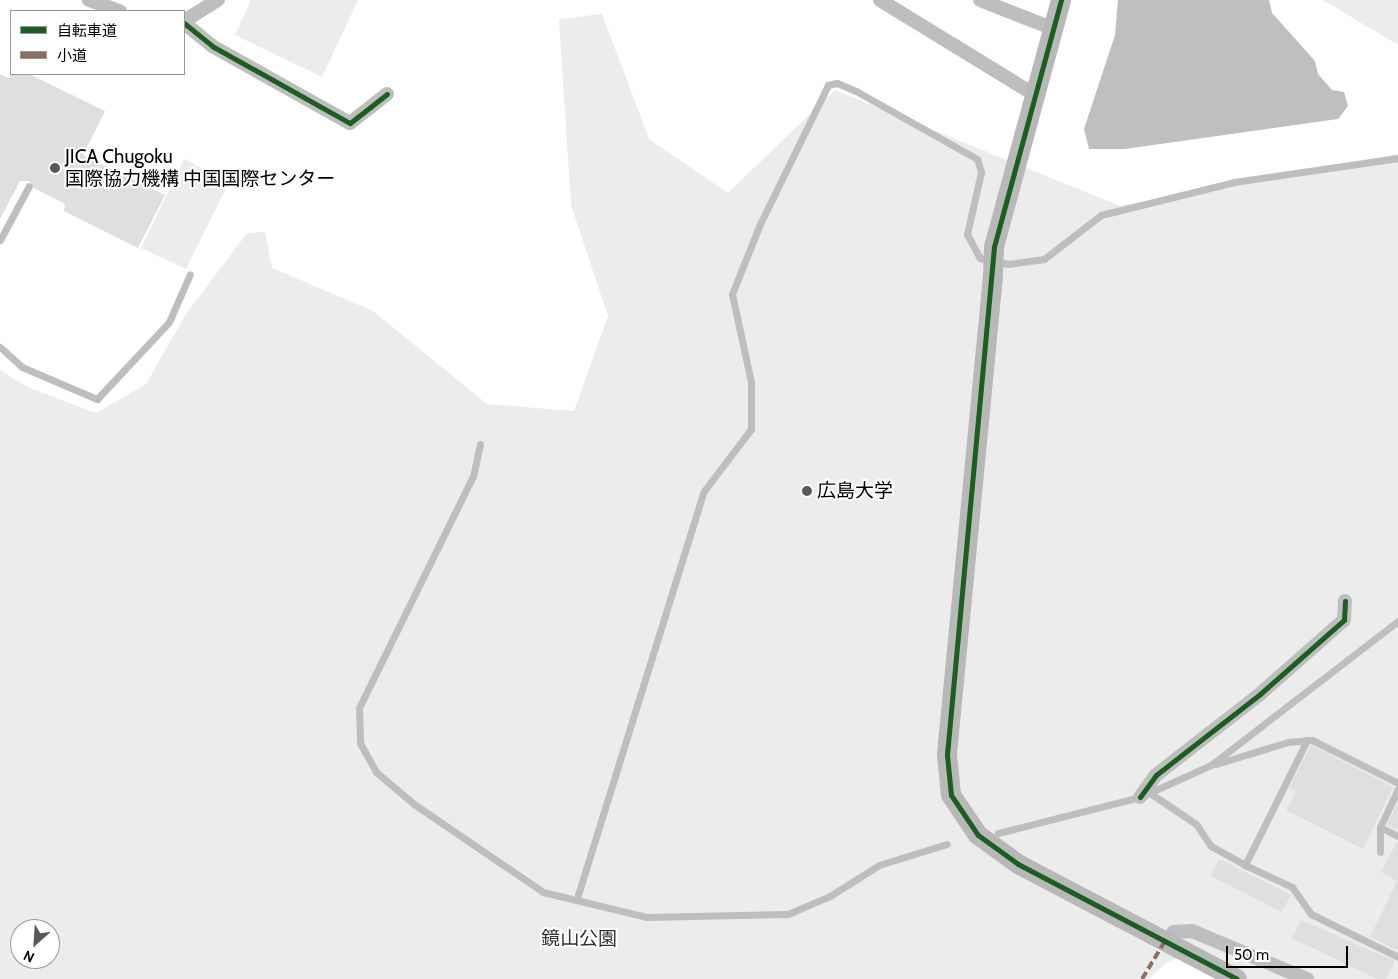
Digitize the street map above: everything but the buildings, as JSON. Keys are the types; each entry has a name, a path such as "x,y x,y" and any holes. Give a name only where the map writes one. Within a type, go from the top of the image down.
{"street":[{"path":"89,0 117,10"},
{"path":"185,21 218,0"},
{"path":"880,0 1035,95"},
{"path":"980,0 1054,29"},
{"path":"1062,0 994,247 993,276 947,755 952,795 978,835 1018,864 1237,979"},
{"path":"185,23 212,46 350,123 387,94"},
{"path":"1145,795 1156,775 1260,694 1344,620 1345,601"},
{"path":"1165,941 1174,932 1192,931 1308,979"}],"lane":[{"path":"577,898 704,491 751,429 751,382 732,294 828,85 837,83 856,91 978,159 981,172 967,234 980,258 1008,264 1044,259 1101,216 1234,182 1398,158"},
{"path":"0,240 29,186"},
{"path":"0,347 22,367 98,399 169,322 190,274"},
{"path":"480,444 473,476 368,686 359,708 360,743 376,772 414,804 543,892 577,898 646,917 788,914 830,896 879,865 947,844"},
{"path":"1211,765 1398,621"},
{"path":"998,833 1145,795 1211,765 1307,740 1398,782"},
{"path":"1245,865 1307,740"},
{"path":"1380,852 1380,827 1398,789"},
{"path":"1145,795 1196,824 1211,846 1292,888 1311,914 1398,957"},
{"path":"1380,827 1398,836"}],"green space":[{"path":"251,0 358,0 322,77 235,35"},
{"path":"1323,0 1398,0 1398,45"},
{"name":"広島大学","path":"602,14 649,139 728,193 835,90 1120,206 1398,154 1398,979 1237,979 1189,954 1167,962 1149,979 0,979 0,370 27,387 96,413 146,384 186,314 247,233 265,232 272,268 373,311 487,404 574,411 608,316 571,205 559,19"},
{"path":"184,159 229,182 186,269 141,248"}],"shaded area":[{"path":"1118,0 1269,0 1272,13 1315,61 1318,74 1332,90 1344,92 1348,106 1338,119 1125,149 1089,149 1084,129 1115,35"}],"marked path":[{"path":"1142,979 1165,941"}],"cycle path":[{"path":"1061,0 994,247 947,755 951,795 978,835 1018,864 1237,979"},
{"path":"185,24 212,46 350,123 387,94"},
{"path":"1140,797 1156,775 1260,694 1344,620 1345,601"}],"place":[{"name":"JICA Chugoku 国際協力機構 中国国際センター","path":"55,168"},
{"name":"広島大学","path":"807,491"}],"park label":[{"name":"鏡山公園","path":"579,939"}]}
